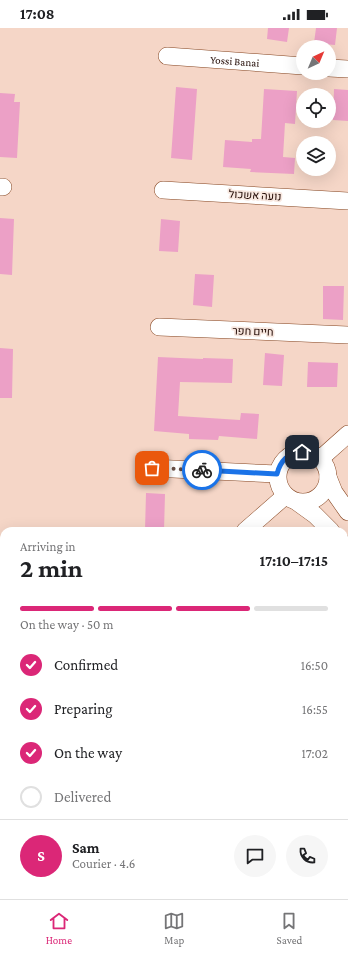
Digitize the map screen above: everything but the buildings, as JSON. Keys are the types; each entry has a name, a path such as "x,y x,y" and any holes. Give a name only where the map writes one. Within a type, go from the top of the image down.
{"street":[{"name":"Yossi Banai","path":"167,56 296,65"},
{"path":"336,68 348,69"},
{"name":"נועה אשכול","path":"163,190 348,201"},
{"name":"חיים חפר","path":"159,327 348,335"},
{"path":"320,459 348,434"},
{"path":"327,527 315,515 291,499 278,485 277,474 284,459 294,453 302,452 310,453 320,459 325,466 334,492 348,512"},
{"path":"152,468 277,474"},
{"path":"250,527 291,499 307,502 318,498 326,488 328,477"}],"way so far":[{"path":"152,468 202,470"}],"route":[{"path":"202,470 277,474 284,459 291,454 302,452"}]}
